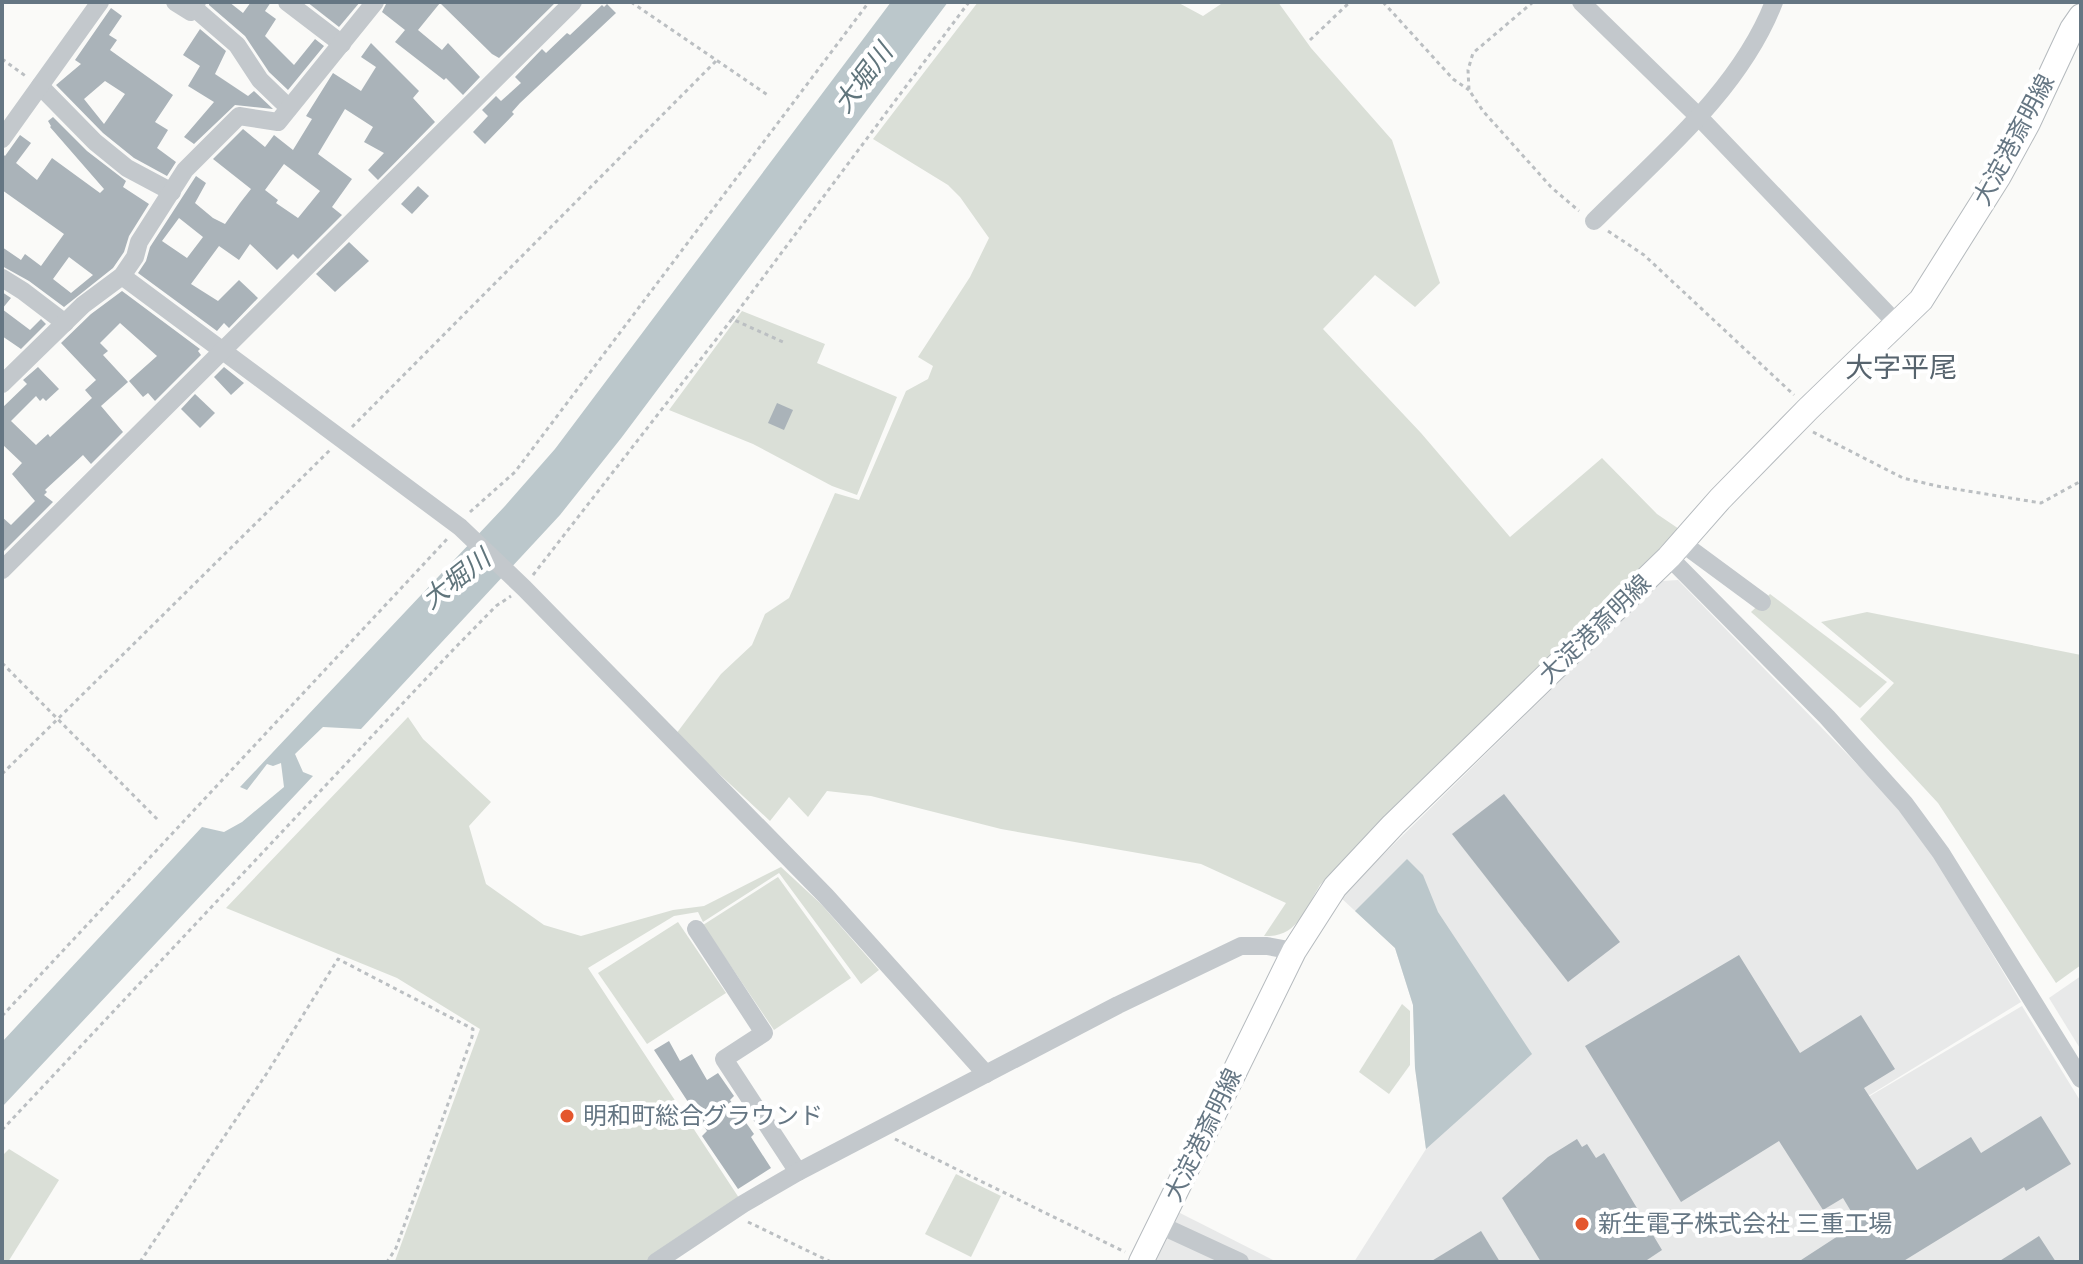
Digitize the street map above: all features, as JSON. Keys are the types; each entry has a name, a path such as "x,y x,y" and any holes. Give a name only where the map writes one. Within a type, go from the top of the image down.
{"main road":[{"name":"大淀港斎明線","path":"1142,1261 1294,951 1347,871 1676,550 1720,499 1921,300 1999,176 2081,16"}],"street":[{"path":"2,139 100,2"},
{"path":"287,2 342,44"},
{"path":"2,384 83,305 122,276 135,257 139,242 185,170 239,116 278,122 375,2"},
{"path":"2,570 573,2"},
{"path":"1581,2 1698,116 1897,324"},
{"path":"1594,221 1698,116 1747,56 1774,2"},
{"path":"187,5 237,45 260,80 289,108"},
{"path":"40,86 95,142 127,168 172,192"},
{"path":"122,276 458,525 522,585 826,896 986,1074"},
{"path":"2,278 65,323"},
{"path":"1676,550 1762,602"},
{"path":"1676,550 1905,804 1941,853 2081,1079"},
{"path":"696,929 764,1033 724,1059 798,1172"},
{"path":"656,1262 730,1212 798,1172 1118,1005 1241,946 1267,946 1294,951"},
{"path":"1160,1225 1240,1262"}],"path":[{"path":"631,2 769,96"},
{"path":"2,1016 458,525 515,472 869,2"},
{"path":"2,1130 451,652 496,606 522,585 732,319 969,2"},
{"path":"1310,40 1350,2"},
{"path":"1383,2 1453,79 1469,90"},
{"path":"2,59 40,86"},
{"path":"2,774 716,61"},
{"path":"732,319 783,342"},
{"path":"1795,423 1903,478 1937,486 2041,503 2081,481"},
{"path":"2,663 159,821"},
{"path":"140,1262 267,1073 338,959 473,1029 396,1248 387,1262"},
{"path":"877,1130 1142,1261"},
{"path":"730,1212 831,1262"}],"shaded area":[{"path":"978,2 1177,2 1203,16 1224,2 1278,2 1311,48 1392,140 1440,283 1415,307 1375,275 1323,329 1421,433 1510,537 1602,458 1657,514 1679,529 1320,885 1299,921 1285,932 1264,936 1286,903 1201,864 1001,829 871,796 827,791 808,817 789,797 770,821 676,734 721,674 752,645 765,614 789,598 835,493 859,500 906,391 928,379 933,366 918,357 970,277 989,238 948,185 873,139"},
{"path":"742,311 825,344 817,363 897,397 857,495 832,486 753,444 669,410"},
{"path":"1678,580 1887,795 1935,858 2021,1002 1826,1122 2022,1006 2081,1102 2081,1262 1354,1262 1426,1149 1415,1068 1413,1005 1395,948 1340,897 1662,581"},
{"path":"1770,594 1887,682 1860,708 1751,612"},
{"path":"1867,612 2081,655 2081,965 2056,983 1938,803 1860,719 1894,683 1821,622"},
{"path":"408,717 423,739 491,802 469,826 486,884 544,925 581,936 673,910 704,906 781,867 821,904 879,970 861,984 779,873 703,922 698,912 674,916 588,968 743,1204 654,1262 395,1261 480,1029 397,978 226,908"},
{"path":"778,877 851,978 774,1030 703,925"},
{"path":"678,922 726,993 647,1044 598,973"},
{"path":"2081,976 2081,1050 2049,998"},
{"path":"1402,1004 1410,1011 1410,1065 1389,1094 1359,1072"},
{"path":"9,1149 59,1180 8,1262 2,1262 2,1156"},
{"path":"956,1174 1001,1196 971,1257 925,1234"},
{"path":"1178,1212 1277,1262 1153,1262"}],"water":[{"name":"大堀川","path":"891,2 948,2 560,515 361,729 323,727 295,754 303,772 313,776 2,1107 2,1042 202,827 224,832 242,822 284,787 281,763 273,766 267,764 247,790 240,787 555,449"},
{"path":"1407,859 1423,875 1438,912 1532,1054 1426,1149 1415,1068 1413,1005 1395,948 1355,911"}],"building":[{"path":"209,2 229,2 243,13 251,2 271,2 265,11 276,19 265,36 294,65 315,39 324,46 288,90 269,72 245,36"},
{"path":"307,2 360,2 339,27"},
{"path":"387,2 556,2 499,58 440,3 418,30 442,50 448,43 480,77 463,95 446,78 444,80 395,42 405,30 382,12"},
{"path":"607,4 616,13 520,103 512,112 514,114 485,144 473,132 488,116 482,110 496,96 501,101 521,83 515,77 542,49 546,53 567,33 570,35 602,5"},
{"path":"111,8 122,16 109,35 117,40 110,50 173,95 155,122 168,130 157,148 176,162 167,176 134,158 103,133 56,85 81,64 75,60","holes":["105,81 125,94 104,124 84,99"]},
{"path":"200,29 226,51 215,74 248,96 254,91 273,109 235,105 194,144 184,137 214,102 188,86 200,66 183,55"},
{"path":"371,43 419,91 413,98 435,122 378,180 368,170 384,153 364,142 373,127 345,109 318,154 352,179 332,207 342,215 298,259 293,254 277,270 250,244 239,260 219,246 191,284 218,301 239,280 258,298 229,328 224,323 217,331 138,273 150,247 196,176 206,183 195,203 225,224 251,189 213,159 243,129 265,147 274,135 293,150 312,119 306,116 333,73 361,91 376,67 361,57","holes":["284,164 320,191 298,218 276,203 278,200 265,190","179,218 203,237 187,258 162,241"]},
{"path":"53,117 87,151 126,181 123,187 149,204 113,268 64,307 2,266 2,247 21,260 25,254 41,266 64,234 2,190 2,153 5,156 20,135 31,143 16,163 37,180 52,158 100,193 104,189 48,121","holes":["69,257 93,275 71,293 53,279"]},
{"path":"418,186 429,196 412,214 401,204"},
{"path":"349,242 369,261 335,292 316,274"},
{"path":"122,291 200,349 201,355 155,401 148,393 143,397 129,381 157,356 120,323 100,343 108,351 103,355 128,382 101,406 123,432 91,464 83,455 45,490 44,495 53,502 2,553 2,517 11,525 35,501 12,474 22,463 2,444 2,408 27,384 23,380 38,367 59,389 46,401 43,398 40,401 36,396 11,421 36,445 48,434 50,437 92,398 85,390 96,380 61,343 91,314"},
{"path":"2,292 11,298 2,309"},
{"path":"2,309 30,330 41,319 46,324 21,349 2,336"},
{"path":"224,367 244,383 231,395 214,377"},
{"path":"195,394 215,413 200,428 181,409"},
{"path":"777,403 793,410 784,430 768,423"},
{"path":"1504,794 1620,942 1568,982 1452,834"},
{"path":"1739,955 1800,1053 1861,1015 1895,1069 1864,1088 1917,1170 1971,1137 1981,1153 2041,1116 2071,1164 2026,1191 2024,1187 1902,1262 1798,1262 1858,1223 1843,1198 1823,1210 1779,1141 1681,1202 1585,1046"},
{"path":"669,1041 680,1061 692,1054 707,1080 718,1073 734,1096 730,1100 754,1134 751,1137 771,1168 738,1189 702,1136 707,1131 654,1050"},
{"name":"新生電子株式会社 三重工場","path":"1577,1139 1582,1147 1587,1144 1596,1158 1604,1153 1662,1250 1644,1262 1541,1262 1502,1198 1548,1157"},
{"path":"1481,1231 1500,1262 1430,1262"},
{"path":"2039,1236 2056,1262 1998,1262"}],"place":[{"name":"明和町総合グラウンド","path":"567,1116"},
{"name":"新生電子株式会社 三重工場","path":"1582,1224"}],"district":[{"name":"大字平尾","path":"1901,367"}]}
